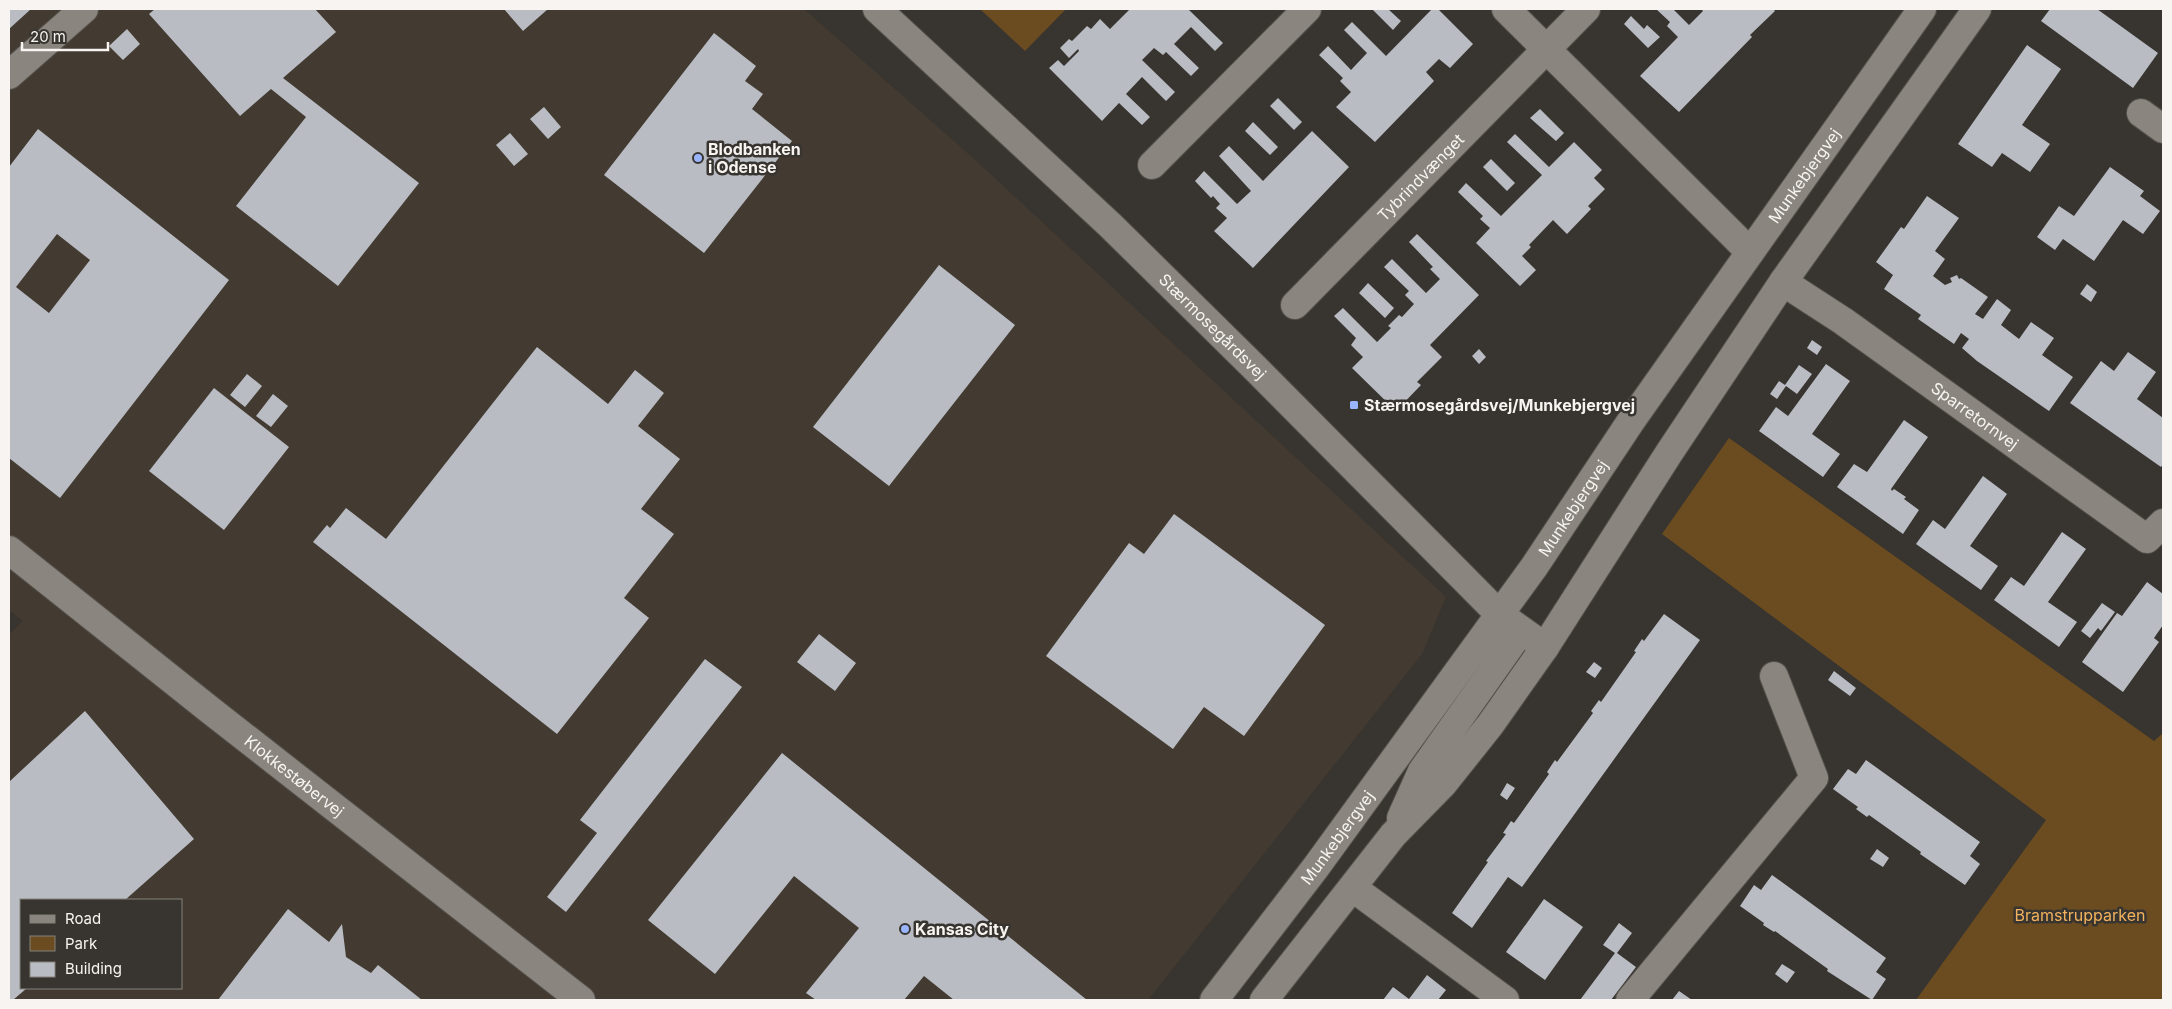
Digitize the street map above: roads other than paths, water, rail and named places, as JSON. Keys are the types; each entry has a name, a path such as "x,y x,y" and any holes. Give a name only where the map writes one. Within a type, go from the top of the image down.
{"street":[{"path":"9,75 84,9"},
{"name":"Stærmosegårdsvej","path":"877,9 1110,225 1499,614 1545,647"},
{"path":"1152,165 1307,9"},
{"path":"1506,9 1750,252"},
{"name":"Tybrindvænget","path":"1295,305 1586,9"},
{"name":"Munkebjergvej","path":"1214,1000 1316,866 1534,567 1631,421 1922,9"},
{"path":"1264,1000 1393,835 1444,784 1490,725 1545,647 1675,444 1783,282 1977,9"},
{"path":"2141,113 2163,129"},
{"name":"Sparretornvej","path":"1783,282 1843,321 2147,539 2163,523"},
{"name":"Klokkestøbervej","path":"9,550 580,1000"},
{"path":"1393,835 1422,771 1515,639 1499,614"},
{"path":"1630,1000 1814,778 1774,676"},
{"path":"1353,888 1505,1000"}],"place":[{"name":"Blodbanken i Odense","path":"698,158"},
{"name":"Stærmosegårdsvej/Munkebjergvej","path":"1354,405"},
{"name":"Kansas City","path":"905,929"}],"park label":[{"name":"Bramstrupparken","path":"2080,915"}]}
